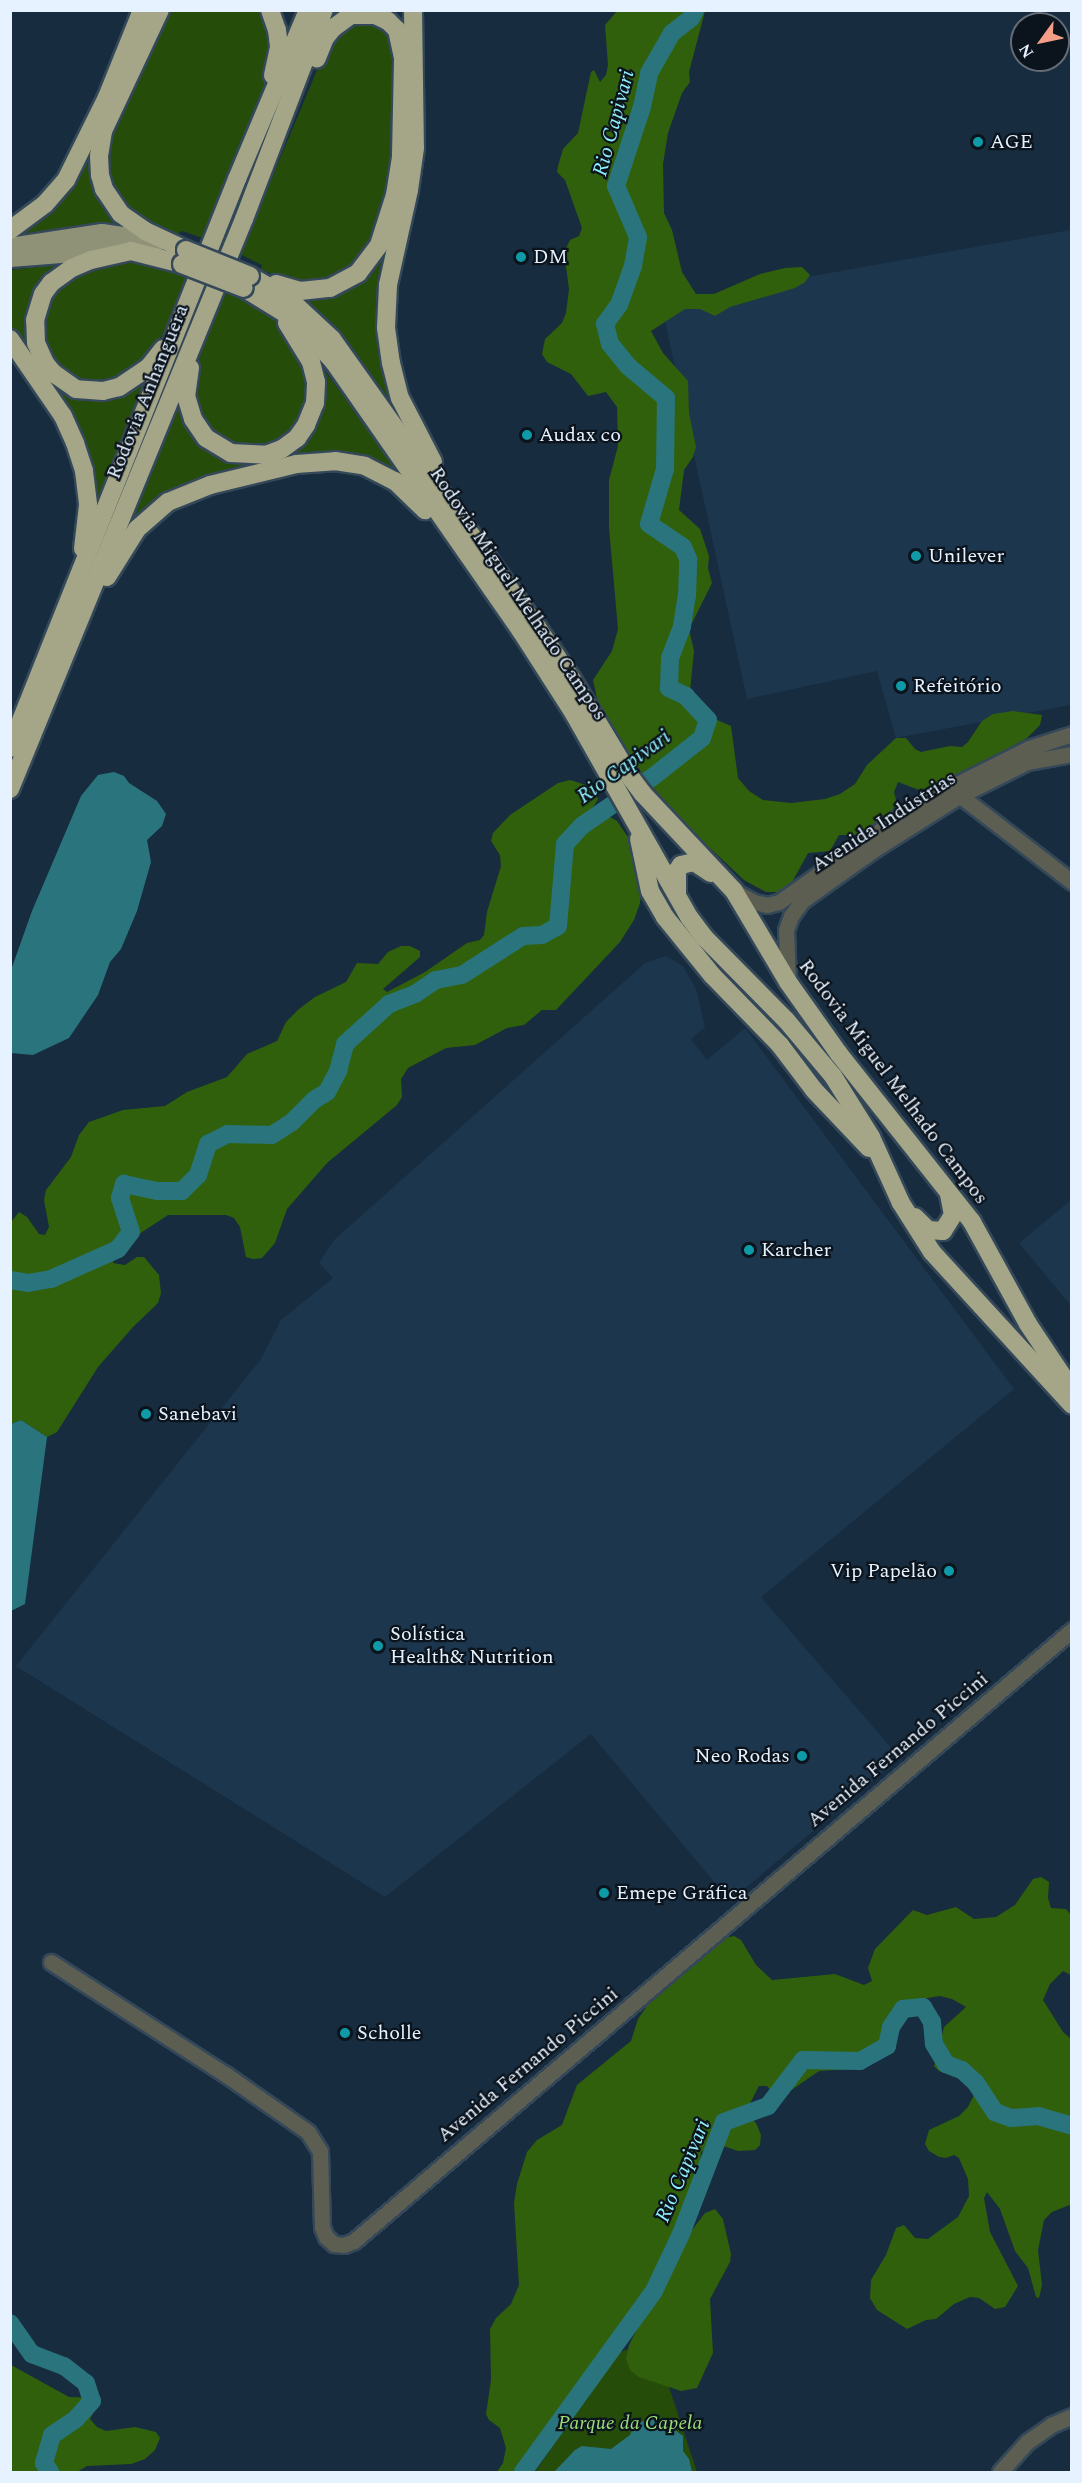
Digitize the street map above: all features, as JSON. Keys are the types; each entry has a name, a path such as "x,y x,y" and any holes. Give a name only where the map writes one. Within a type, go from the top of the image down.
{"highway":[{"path":"10,230 45,204 66,180 107,98 142,10"},
{"path":"160,10 103,131 99,156 104,189 111,202 131,222 179,252 253,282 300,291 330,288 358,273 379,245 395,195 401,156 403,58 400,37 393,25 375,15 359,14 351,15 333,28 325,38 283,134 268,156"},
{"path":"237,179 277,64 277,30 270,10"},
{"name":"Rodovia Anhanguera","path":"10,789 58,652 185,311 308,10"},
{"name":"Rodovia Anhanguera","path":"10,748 58,652 206,311 324,10"},
{"path":"413,10 415,148 409,190 388,285 386,316 389,356 397,388 409,420 483,564"},
{"path":"179,252 129,251 91,260 72,268 51,283 43,294 34,330 39,352 53,373 76,388 103,391 119,387 150,367 185,311"},
{"name":"Rodovia Miguel Melhado Campos","path":"253,282 310,316 332,339 483,564"},
{"name":"Rodovia Miguel Melhado Campos","path":"253,282 268,301 296,320 322,347 571,678 612,766 636,826 677,897 705,938 786,1020 833,1077 872,1137 919,1234 948,1271 1071,1405"},
{"path":"206,311 186,384 186,396 193,419 215,445 231,453 266,455 282,449 297,438 306,425 315,403 316,382 311,362 302,344 268,301"},
{"path":"10,339 70,430 86,486 84,543 58,652"},
{"path":"58,652 123,548 153,513 175,498 196,490 296,464 343,461 365,466 387,476 408,492 483,564"},
{"name":"Rodovia Miguel Melhado Campos","path":"612,766 654,806 734,891 788,982 839,1054 972,1222 1028,1324 1071,1390"},
{"path":"636,826 650,891 665,917 712,975 780,1045 814,1090 887,1166"},
{"path":"677,897 677,871 681,865 690,862 699,864 734,891"},
{"path":"902,1203 928,1230 937,1232 948,1227 953,1215 948,1192"}],"main road":[{"path":"10,247 102,233 120,233 179,252"},
{"path":"10,258 103,250 129,251"}],"street":[{"name":"Avenida Indústrias","path":"788,982 786,930 795,908 954,792 1029,748 1071,734"},
{"name":"Avenida Indústrias","path":"734,891 754,902 767,904 779,902 902,815 1027,762 1071,754"},
{"path":"954,792 1071,882"},
{"name":"Avenida Fernando Piccini","path":"51,1962 225,2074 308,2132 320,2151 322,2227 326,2237 334,2244 344,2245 354,2241 1071,1630"},
{"path":"1000,2472 1028,2442 1051,2425 1071,2416"}],"shaded area":[{"path":"1070,230 1071,705 896,738 877,671 747,699 661,303"},
{"path":"114,772 124,776 129,783 157,801 166,814 162,826 147,840 151,862 137,911 121,949 110,962 98,995 69,1038 33,1055 11,1053 11,970 32,911 81,796 98,775"},
{"path":"666,956 683,966 696,989 705,1027 691,1039 707,1060 745,1028 1014,1389 761,1597 900,1758 730,1901 591,1734 385,1897 16,1666 261,1359 281,1320 333,1278 319,1263 334,1240 645,963"},
{"path":"1071,1200 1071,1306 1019,1243"},
{"path":"21,1420 47,1437 25,1604 11,1611 11,1424"},
{"path":"650,2419 663,2421 683,2436 683,2451 689,2459 692,2472 554,2472 575,2450 582,2446 611,2449 630,2435 635,2424"}],"green space":[{"path":"166,11 263,11 271,32 269,69 263,90 203,238 182,231 177,234 134,220 104,172 108,141"},
{"path":"617,11 705,11 689,72 690,82 682,93 668,133 663,164 664,213 672,230 682,272 696,294 714,294 760,274 785,268 802,267 810,275 805,282 795,288 730,307 715,316 700,309 685,309 651,331 663,353 688,381 689,413 696,447 693,457 684,470 679,510 700,529 709,556 708,568 712,583 689,629 694,651 690,691 695,702 706,715 731,726 738,778 749,791 763,800 791,803 825,799 840,794 855,784 867,765 896,738 906,738 915,749 921,752 950,746 962,747 982,721 993,714 1013,711 1042,715 1040,725 1027,738 943,785 919,790 898,782 894,792 897,804 884,820 859,835 839,835 830,851 808,853 790,886 779,892 766,892 744,880 681,821 632,762 609,724 597,698 593,680 612,651 618,629 609,528 609,480 618,446 617,407 606,392 588,396 571,374 547,362 542,354 545,339 562,323 566,313 569,289 564,252 570,240 579,236 582,228 565,180 557,172 558,166 563,149 578,133 591,72 594,70 600,82 606,75 608,65 605,25"},
{"path":"353,21 384,24 395,39 395,149 387,205 364,259 332,282 290,282 261,269 262,265 240,254 328,44"},
{"path":"105,111 96,149 118,223 24,236 18,232"},
{"path":"390,227 378,319 382,371 389,399 340,331 301,295 336,291"},
{"path":"122,260 139,260 190,275 165,331 139,368 112,384 85,385 63,373 42,342 43,305 67,276"},
{"path":"67,264 30,320 72,393 149,376 95,517 90,479 11,331 10,270"},
{"path":"226,291 253,303 272,315 296,343 311,390 297,427 278,444 252,450 217,441 194,403 197,363"},
{"path":"318,361 400,475 319,457 133,518 181,394 216,453 294,446"},
{"path":"570,780 586,785 595,792 598,799 584,822 599,816 610,817 617,821 636,849 643,879 640,903 634,920 620,942 556,1010 542,1010 524,1025 507,1028 475,1045 446,1048 408,1068 401,1079 402,1097 397,1105 327,1163 287,1209 275,1243 262,1258 246,1257 240,1227 234,1218 226,1215 168,1215 130,1240 116,1255 113,1263 125,1265 137,1257 144,1257 159,1275 161,1293 158,1303 133,1327 98,1367 57,1432 47,1437 21,1420 11,1424 11,1222 19,1212 27,1217 39,1234 45,1235 49,1227 44,1200 46,1190 71,1157 79,1135 89,1122 123,1110 165,1106 187,1092 227,1077 247,1054 277,1041 286,1022 299,1009 315,997 346,982 357,963 378,964 388,952 401,946 410,946 420,951 420,957 383,989 387,992 425,972 467,943 480,940 484,935 487,912 501,866 500,855 491,841 493,833 510,815 558,783"},
{"path":"1041,1877 1049,1882 1048,1898 1051,1908 1066,1909 1071,1915 1071,1975 1063,1971 1050,1984 1043,2000 1063,2032 1071,2039 1072,2204 1052,2212 1044,2220 1038,2250 1042,2285 1039,2298 1036,2297 1028,2268 1015,2251 1000,2209 987,2192 984,2198 990,2232 1018,2286 1005,2307 995,2309 979,2298 970,2297 954,2304 936,2319 926,2320 907,2329 877,2310 870,2298 871,2280 886,2255 896,2228 904,2225 915,2238 928,2239 958,2217 969,2196 968,2179 959,2158 954,2155 946,2158 939,2157 929,2151 925,2144 929,2130 959,2116 968,2107 976,2091 968,2082 939,2071 934,2066 944,2027 966,2007 952,1999 940,1996 915,2000 903,2006 887,2047 869,2064 849,2069 819,2071 777,2100 767,2086 759,2086 746,2111 756,2123 761,2135 760,2145 755,2150 738,2151 715,2143 701,2152 697,2197 682,2238 689,2234 705,2213 715,2209 723,2219 731,2254 730,2262 710,2299 713,2353 697,2388 681,2391 639,2377 630,2370 626,2359 629,2345 645,2314 573,2399 547,2443 525,2472 497,2472 503,2463 506,2448 500,2428 489,2420 486,2414 491,2380 490,2329 496,2318 511,2304 519,2285 514,2203 527,2152 537,2140 562,2125 577,2085 631,2041 638,2019 651,2000 705,1951 725,1938 734,1936 741,1940 756,1965 772,1980 835,1974 864,1985 872,1981 868,1968 875,1949 913,1910 927,1915 956,1907 974,1919 996,1917 1015,1905 1033,1879"},
{"name":"Parque da Capela","path":"654,2341 697,2472 535,2472 617,2353"},
{"path":"11,2365 69,2397 101,2398 90,2419 97,2427 106,2431 135,2427 156,2432 160,2438 155,2450 145,2459 131,2464 87,2466 77,2472 11,2472"}],"waterway":[{"name":"Rio Capivari","path":"10,1280 28,1283 51,1279 118,1249 131,1232 120,1198 124,1184 158,1191 182,1191 198,1175 208,1144 228,1134 272,1135 292,1122 314,1100 327,1092 338,1071 345,1044 389,1004 415,994 436,980 462,975 523,936 542,935 558,926 565,844 583,825 654,776 702,738 708,720 686,696 669,688 670,658 682,626 687,596 688,559 683,547 649,524 665,469 666,398 628,366 610,344 605,324 619,305 633,266 638,237 616,186 642,107 649,73 672,33 691,18 695,10"},
{"name":"Rio Capivari","path":"523,2472 654,2291 681,2234 724,2122 768,2106 803,2060 860,2061 887,2046 891,2027 903,2009 923,2007 932,2022 934,2044 946,2064 962,2070 976,2083 995,2112 1011,2118 1038,2116 1072,2126"},
{"name":"Rio Capivari","path":"10,2323 32,2354 64,2366 86,2383 92,2401 76,2419 52,2435 44,2463 50,2472"}],"place":[{"name":"AGE","path":"978,142"},
{"name":"DM","path":"521,257"},
{"name":"Audax co","path":"527,435"},
{"name":"Unilever","path":"916,556"},
{"name":"Refeitório","path":"901,686"},
{"name":"Karcher","path":"749,1250"},
{"name":"Sanebavi","path":"146,1414"},
{"name":"Vip Papelão","path":"949,1571"},
{"name":"Solística Health& Nutrition","path":"378,1646"},
{"name":"Neo Rodas","path":"802,1756"},
{"name":"Emepe Gráfica","path":"604,1893"},
{"name":"Scholle","path":"345,2033"}]}
